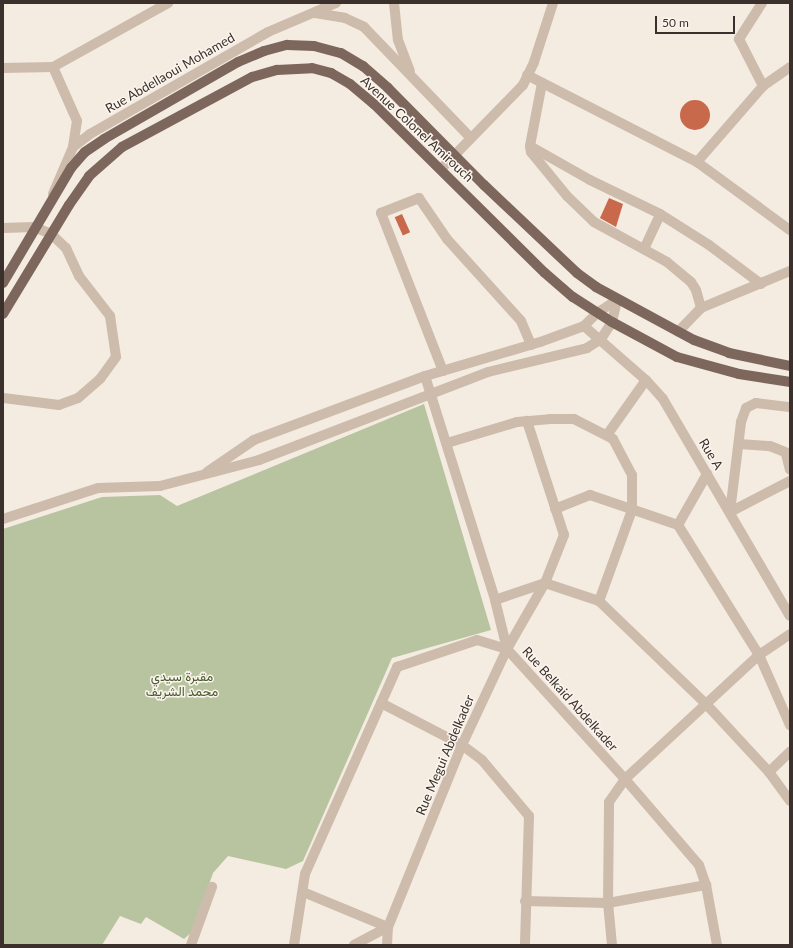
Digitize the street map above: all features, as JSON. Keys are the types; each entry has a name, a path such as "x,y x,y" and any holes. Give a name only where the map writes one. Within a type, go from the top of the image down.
{"main road":[{"name":"Avenue Colonel Amirouch","path":"3,283 34,228 71,168 85,152 104,138 238,62 264,51 288,45 314,46 341,53 362,66 388,88 454,155 577,273 617,300 678,332 729,353 790,366"},
{"name":"Avenue Colonel Amirouch","path":"3,314 51,234 89,176 122,148 252,78 277,70 312,68 330,73 350,84 441,169 545,273 573,297 612,322 677,357 738,374 790,382"}],"street":[{"path":"3,68 53,66 168,3"},
{"name":"Rue Abdellaoui Mohamed","path":"51,200 59,174 73,147 90,134 268,32 336,3"},
{"path":"394,3 398,40 414,79"},
{"path":"441,169 523,85 553,3"},
{"path":"762,4 739,39 763,86"},
{"path":"315,13 345,18 364,27 471,138"},
{"path":"53,66 77,121 90,134"},
{"path":"698,162 763,86 790,66"},
{"path":"527,75 698,162 790,230"},
{"path":"542,82 530,146 534,156 567,196 594,222 667,262 691,282 696,290 701,308"},
{"path":"73,147 77,121"},
{"path":"530,146 590,180 660,214 708,244 761,284"},
{"path":"443,371 380,213 418,198 447,239 521,321 531,345"},
{"path":"644,249 660,214"},
{"path":"3,228 34,228 51,234 66,248 79,276 110,316 116,357 100,379 78,398 59,405 3,398"},
{"path":"678,332 701,308 790,271"},
{"path":"207,472 254,440 425,376 531,345 584,326 597,312 617,300"},
{"path":"3,519 98,488 160,486 207,472 259,460 430,393 488,372 587,348 601,339 612,322 617,300"},
{"name":"Rue A","path":"584,326 601,339 646,380 663,399 790,616"},
{"name":"Rue Belkaid Abdelkader","path":"425,376 495,600 507,649 625,779 699,865 706,885 717,945"},
{"path":"607,435 646,380"},
{"path":"730,512 741,422 746,408 750,404 790,407"},
{"path":"447,443 527,421 574,419 613,439 625,457 632,475 632,510 599,601"},
{"name":"Rue Megui Abdelkader","path":"387,945 388,927 462,744 507,649 545,582 564,535 527,421"},
{"path":"739,444 770,446 788,454 790,470"},
{"path":"678,525 707,474"},
{"path":"730,512 790,481"},
{"path":"556,509 590,495 678,525 759,655 790,725"},
{"path":"495,600 545,582 599,601 707,705 769,772 790,801"},
{"path":"612,945 608,903 609,802 625,779 707,705 759,655 790,634"},
{"path":"294,945 305,874 397,667 477,640 507,649"},
{"path":"381,703 462,744 482,760 529,816 525,901 525,945"},
{"path":"769,772 790,752"},
{"path":"525,901 608,903 706,885"},
{"path":"191,945 212,886"},
{"path":"303,892 388,927"},
{"path":"354,945 388,927"}],"green space":[{"name":"مقبرة سيدي محمد الشريف","path":"424,404 491,630 392,658 303,861 286,869 228,856 213,873 193,931 184,939 146,917 141,924 120,916 102,945 3,945 3,529 102,497 160,495 177,506"}],"building":[{"path":"695,100 701,101 709,109 709,121 701,129 695,130 689,129 681,121 680,115 681,109 689,101"},
{"path":"609,198 623,204 616,227 600,218"},
{"path":"402,214 410,232 403,236 395,217"}]}
